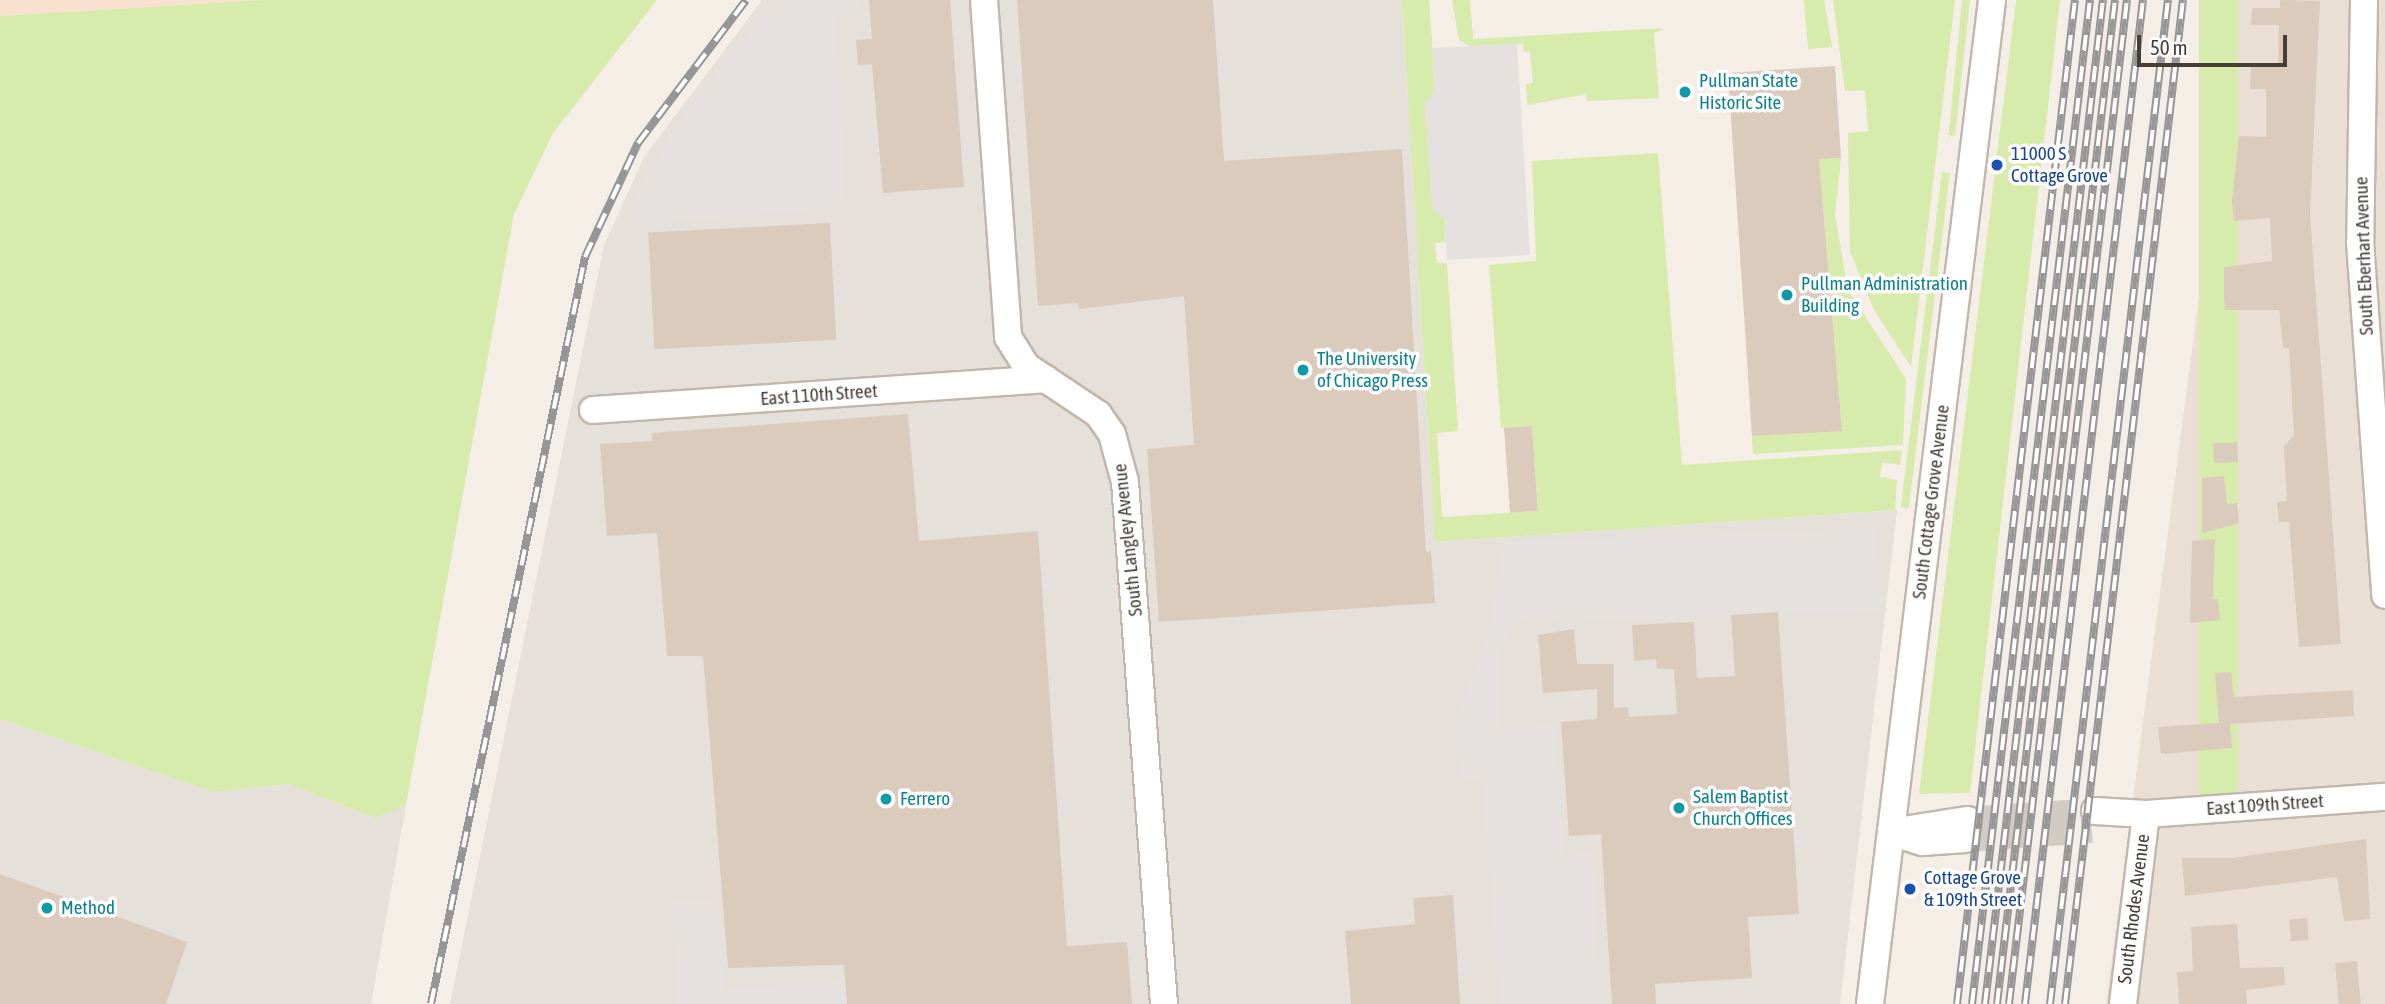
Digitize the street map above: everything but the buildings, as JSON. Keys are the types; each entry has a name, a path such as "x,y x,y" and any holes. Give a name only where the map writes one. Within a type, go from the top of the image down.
{"street":[{"name":"South Langley Avenue","path":"984,0 1008,337 1026,366 1098,414 1111,434 1125,482 1164,1004"},
{"name":"South Cottage Grove Avenue","path":"1870,1004 1992,0"},
{"name":"South Eberhart Avenue","path":"2364,0 2360,242 2385,595"},
{"name":"East 110th Street","path":"593,410 1046,379"},
{"name":"East 109th Street","path":"2094,821 2146,814 2385,796"},
{"name":"South Rhodes Avenue","path":"2123,1004 2146,814"},
{"path":"1891,832 1967,829"}],"shaded area":[{"path":"0,0 265,0 0,16"},
{"path":"762,0 1402,0 1435,542 1897,510 1840,1004 450,1004 604,245 644,157"},
{"path":"777,0 862,0 863,15 836,15 846,206 633,226 633,200 687,110"},
{"path":"2238,0 2385,0 2385,1004 2106,1004"},
{"path":"1517,44 1530,255 1447,260 1445,220 1432,209 1425,103 1435,90 1432,48"},
{"path":"1877,528 1880,610 1561,623 1544,613 1515,624 1501,647 1498,728 1555,725 1565,855 1593,853 1600,1004 1500,1004 1482,779 1459,780 1456,718 1489,633 1504,542"},
{"path":"0,719 213,792 288,784 374,818 406,805 371,1004 0,1004"},
{"path":"718,897 725,990 842,981 844,1004 678,1004 671,901"}],"green space":[{"path":"265,0 657,0 553,133 514,214 406,805 375,818 288,784 213,792 0,719 0,16"},
{"path":"1402,0 1429,0 1446,242 1435,243 1437,263 1447,263 1458,431 1437,433 1442,517 1538,511 1532,427 1501,428 1489,265 1536,261 1532,161 1658,153 1682,465 1902,450 1900,465 1882,462 1880,477 1897,480 1895,510 1435,542"},
{"path":"1452,0 1470,0 1473,39 1665,28 1654,33 1659,98 1587,101 1586,94 1527,105 1526,84 1533,83 1530,52 1524,52 1523,44 1470,46 1459,40"},
{"path":"1804,0 1824,0 1832,47 1808,49"},
{"path":"1833,0 1955,0 1911,367 1873,308 1850,251 1848,133 1868,131 1865,90 1845,91"},
{"path":"1962,0 1970,0 1955,136 1949,135 1947,149"},
{"path":"2016,0 2060,0 1970,793 1919,794"},
{"path":"2199,0 2238,0 2238,797 2199,797"},
{"path":"1841,158 1835,215 1848,290 1906,379 1903,445 1753,454 1752,436 1842,430 1819,159"},
{"path":"1942,172 1950,173 1909,508 1901,507"}],"tunnel":[{"path":"1968,820 2095,811"},
{"path":"1965,839 2092,830"}],"railway":[{"path":"431,1004 585,257 638,143 746,0"},
{"path":"1957,1004 2075,0"},
{"path":"1972,1004 2090,0"},
{"path":"1985,1004 2103,0"},
{"path":"1997,1004 2115,0"},
{"path":"2009,1004 2127,0"},
{"path":"2025,1004 2143,0"},
{"path":"2050,1004 2168,0"},
{"path":"2065,1004 2183,0"}],"place":[{"name":"Pullman State Historic Site","path":"1685,92"},
{"name":"11000 S Cottage Grove","path":"1997,165"},
{"name":"Pullman Administration Building","path":"1787,295"},
{"name":"The University of Chicago Press","path":"1303,370"},
{"name":"Ferrero","path":"886,799"},
{"name":"Salem Baptist Church Offices","path":"1679,808"},
{"name":"Cottage Grove & 109th Street","path":"1910,889"},
{"name":"Method","path":"47,908"}]}
